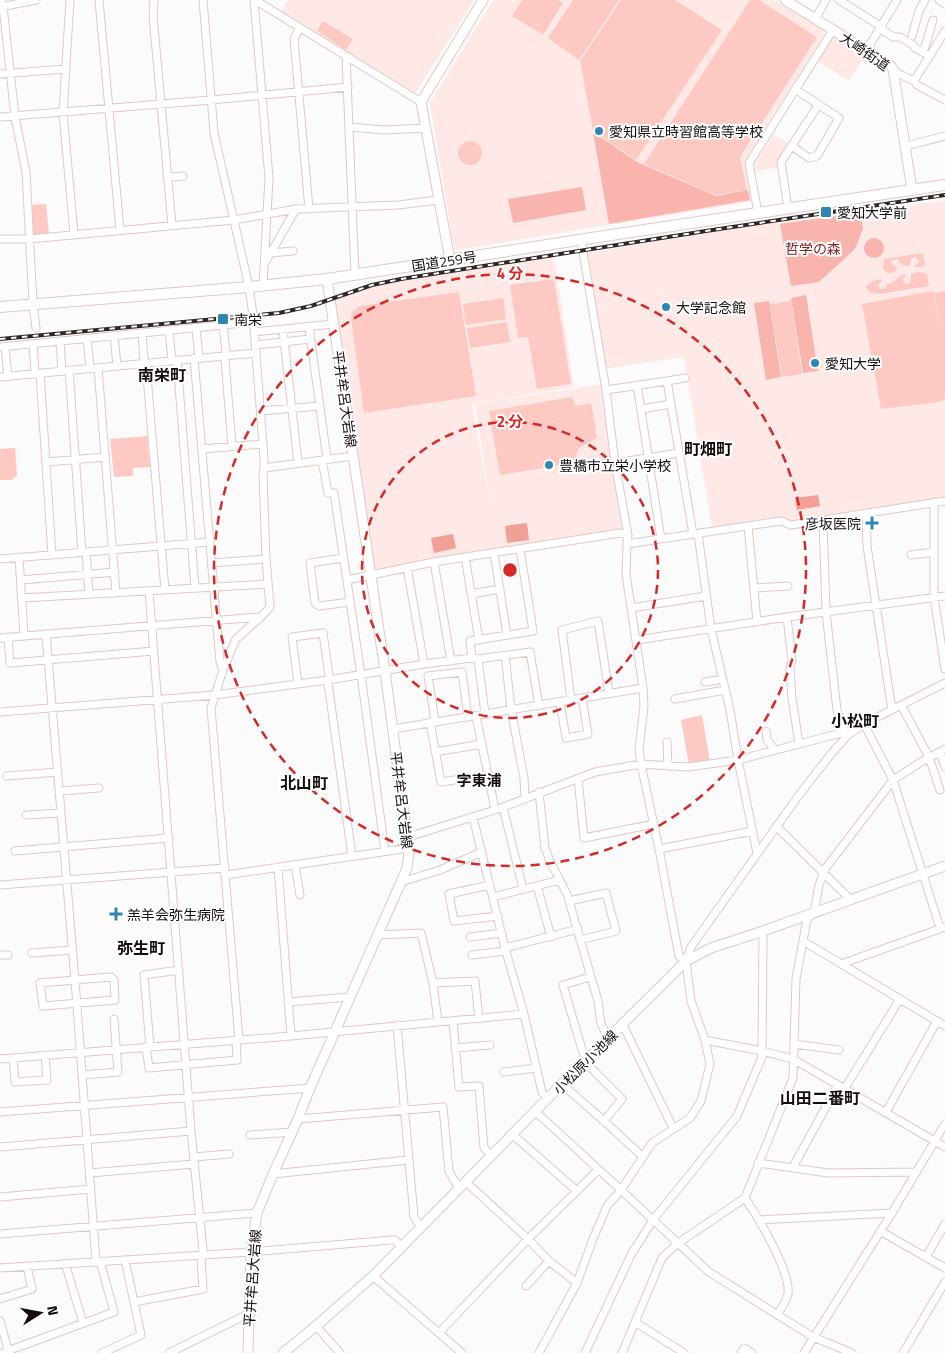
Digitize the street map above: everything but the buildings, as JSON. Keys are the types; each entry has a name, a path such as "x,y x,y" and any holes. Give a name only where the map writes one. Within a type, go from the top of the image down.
{"highway":[{"name":"国道259号","path":"0,307 263,286 326,279 945,185"}],"main road":[{"path":"450,260 421,102 483,0"},
{"name":"大崎街道","path":"785,0 891,66 894,72 912,190"},
{"name":"平井牟呂大岩線","path":"248,1353 251,1252 258,1213 310,1088 401,882 408,860 409,848 354,456 326,279"},
{"name":"小松原小池線","path":"283,1353 373,1276 608,1037 686,961 711,948 945,866"}],"street":[{"path":"36,0 2,4 16,117 26,172 36,328"},
{"path":"70,0 63,113 74,234"},
{"path":"99,0 120,230"},
{"path":"154,0 153,16 160,104 172,225"},
{"path":"179,970 144,975 149,1068 237,1060 225,871 211,708 223,670 236,639 270,607 266,559 263,444 256,349 249,287 214,133 203,0"},
{"path":"254,0 421,102"},
{"path":"254,0 269,178 263,286"},
{"path":"815,19 826,0"},
{"path":"839,0 894,37 900,37 930,56"},
{"path":"866,51 897,0"},
{"path":"912,36 919,11 925,0"},
{"path":"939,0 945,4"},
{"path":"922,52 933,20"},
{"path":"300,28 294,39 309,208"},
{"path":"758,213 749,163 833,30"},
{"path":"914,81 945,31"},
{"path":"929,32 933,32 945,48"},
{"path":"346,56 355,275"},
{"path":"0,74 66,69"},
{"path":"894,72 914,81 917,85 945,100"},
{"path":"0,118 348,87"},
{"path":"792,146 808,158 817,156 839,118 795,90"},
{"path":"788,208 781,162 819,104"},
{"path":"349,127 384,130 426,128"},
{"path":"906,146 945,136"},
{"path":"167,175 183,176"},
{"path":"0,239 234,220 296,209 438,200"},
{"path":"264,263 296,209"},
{"path":"581,240 606,390 615,463 628,535 626,574 643,688 644,706 639,750 641,764 679,956 686,961"},
{"path":"270,253 293,251"},
{"path":"253,322 2,347 4,376 226,356 284,342 310,339"},
{"path":"254,332 334,324"},
{"path":"223,325 232,446"},
{"path":"308,327 328,493 334,493 385,851"},
{"path":"196,328 202,449 220,662 223,670"},
{"path":"169,330 174,360 195,588"},
{"path":"283,330 298,464"},
{"path":"142,333 165,590"},
{"path":"114,336 117,366"},
{"path":"86,338 90,368"},
{"path":"60,341 66,370 89,594"},
{"path":"32,344 38,373 52,554"},
{"path":"98,368 116,593"},
{"path":"606,390 685,378"},
{"path":"667,381 679,453 696,534 711,629 730,710 738,760 758,853"},
{"path":"637,385 661,539"},
{"path":"642,409 671,404"},
{"path":"261,411 319,406"},
{"path":"202,449 263,444"},
{"path":"615,463 679,453"},
{"path":"264,468 354,456"},
{"path":"46,462 106,457"},
{"path":"627,544 781,521 791,526 945,501"},
{"path":"934,502 934,597 945,669"},
{"path":"866,513 867,546 892,710"},
{"path":"823,520 826,612 836,710 846,734"},
{"path":"748,526 757,622"},
{"path":"347,580 434,562 520,548 620,533 628,535"},
{"path":"0,559 210,542"},
{"path":"485,714 470,641 534,632 520,548"},
{"path":"911,555 934,552"},
{"path":"494,553 508,636"},
{"path":"465,557 480,640"},
{"path":"19,558 24,636"},
{"path":"343,558 310,563 315,603 320,606 350,602"},
{"path":"212,563 266,559"},
{"path":"434,562 451,661"},
{"path":"407,567 424,664"},
{"path":"21,580 115,572"},
{"path":"22,598 268,584"},
{"path":"754,588 788,586"},
{"path":"471,594 500,589"},
{"path":"134,1302 203,1289 203,1250 194,1161 149,591"},
{"path":"631,608 706,596"},
{"path":"637,640 945,596"},
{"path":"154,651 10,663 4,638 261,617"},
{"path":"787,618 792,660 790,669 792,698 799,744"},
{"path":"571,700 562,630 598,621 609,693"},
{"path":"298,684 292,637 323,633 352,856"},
{"path":"0,1321 6,1352 114,1312 98,1261 94,1226 46,634"},
{"path":"0,712 215,695 328,680 424,664 530,652 539,706"},
{"path":"505,655 524,778 524,798"},
{"path":"488,775 441,782 435,752 428,676 462,672 472,716 482,744 495,809"},
{"path":"705,682 723,679"},
{"path":"408,836 495,809 595,772 641,764 688,767 738,760 846,734 945,683"},
{"path":"393,729 643,688"},
{"path":"675,699 725,690"},
{"path":"560,702 566,738 588,734 582,698"},
{"path":"901,705 930,757 940,790"},
{"path":"841,964 943,928 892,780 864,724"},
{"path":"766,732 767,740 775,750"},
{"path":"539,1353 577,1284 606,1206 621,1190 652,1143 690,1118 701,1101 710,1064 705,1040 691,1001 686,961 691,946 776,826 846,734"},
{"path":"667,742 668,766"},
{"path":"435,752 482,744"},
{"path":"622,1353 662,1258 678,1243 745,1198 793,1078 796,979 807,919 814,913 819,885 825,869 892,780 942,750 945,766"},
{"path":"7,776 58,772"},
{"path":"578,778 584,838 654,824"},
{"path":"60,791 99,788"},
{"path":"539,792 545,848 569,901 598,1000 601,1024 608,1037"},
{"path":"503,806 523,889"},
{"path":"26,815 61,813"},
{"path":"473,816 542,1092 548,1098"},
{"path":"776,826 851,900"},
{"path":"659,849 752,831"},
{"path":"15,851 169,838"},
{"path":"0,885 171,872 225,871 278,867 409,848"},
{"path":"401,882 440,870 482,852"},
{"path":"295,865 300,895"},
{"path":"278,867 291,1036"},
{"path":"493,897 560,880"},
{"path":"490,885 450,894 454,921 498,916"},
{"path":"537,886 550,936"},
{"path":"569,901 606,892 616,931 580,940"},
{"path":"472,956 506,950 550,936 578,930"},
{"path":"584,1353 631,1255 653,1220 737,1116 762,1057 763,931"},
{"path":"378,935 421,933 433,982 438,1022"},
{"path":"470,937 502,933"},
{"path":"802,941 945,1026"},
{"path":"32,953 72,950"},
{"path":"0,956 8,955"},
{"path":"111,977 114,980 115,1000 43,1006 40,983 75,980 111,977"},
{"path":"590,977 563,985 586,1060 622,1099 604,1121"},
{"path":"433,982 475,981 479,1019"},
{"path":"288,1002 351,997"},
{"path":"793,1168 841,1087 900,999"},
{"path":"0,1059 291,1036 524,1014"},
{"path":"82,1075 118,1072 114,1020"},
{"path":"452,1021 459,1087 479,1086 484,1148 491,1155"},
{"path":"886,1112 937,1021"},
{"path":"623,1024 673,1128"},
{"path":"397,1025 414,1217 420,1227"},
{"path":"705,1040 794,1058 945,1147"},
{"path":"794,1044 839,1050"},
{"path":"455,1048 490,1045"},
{"path":"13,1058 15,1082 47,1080 45,1055"},
{"path":"504,1072 536,1068"},
{"path":"562,1084 642,1156"},
{"path":"0,1112 310,1088"},
{"path":"298,1119 443,1107 449,1171 577,1284"},
{"path":"535,1111 709,1272 813,1337 852,1353"},
{"path":"804,1353 892,1213 945,1124"},
{"path":"0,1147 192,1131"},
{"path":"250,1135 292,1132"},
{"path":"512,1134 577,1191"},
{"path":"90,1172 194,1161 229,1154"},
{"path":"273,1174 408,1160"},
{"path":"758,1163 828,1173 916,1172"},
{"path":"439,1333 528,1239 598,1170"},
{"path":"0,1197 91,1189"},
{"path":"745,1198 759,1220 788,1282 786,1299 777,1314"},
{"path":"0,1234 258,1213"},
{"path":"759,1220 892,1213"},
{"path":"926,1257 945,1224"},
{"path":"880,1231 945,1268"},
{"path":"0,1268 251,1252 392,1240 395,1240 402,1247"},
{"path":"102,1353 141,1335 126,1260"},
{"path":"526,1286 549,1261"},
{"path":"65,1264 84,1323"},
{"path":"0,1299 32,1289 27,1266"},
{"path":"373,1276 462,1353"},
{"path":"903,1353 945,1282"},
{"path":"169,1353 248,1314"},
{"path":"636,1322 684,1353"},
{"path":"316,1326 340,1353"},
{"path":"668,1353 672,1346"},
{"path":"741,1353 744,1348 752,1353"}],"shaded area":[{"path":"288,0 474,0 415,94 281,12"},
{"name":"愛知県立時習館高等学校","path":"493,0 774,0 823,30 824,35 745,160 753,201 457,250 454,249 430,103"},
{"path":"522,0 558,0 563,3 543,35 512,16"},
{"path":"573,0 619,0 579,60 548,38"},
{"path":"621,0 675,0 722,30 636,160 593,131 580,61"},
{"path":"750,0 759,0 817,37 740,157 747,190 716,195 644,164"},
{"path":"323,21 353,39 346,50 317,31"},
{"path":"833,36 865,56 849,81 817,61"},
{"path":"773,134 790,144 781,167 756,171 755,164"},
{"path":"470,141 479,144 482,153 479,162 470,165 461,162 458,153 461,144"},
{"name":"愛知大学","path":"945,200 945,499 790,523 783,517 712,528 684,357 605,369 586,253 797,218 798,221"},
{"path":"46,204 49,234 31,236 29,205"},
{"path":"923,253 925,264 921,267 915,267 919,261 914,257 908,266 902,265 897,259 892,260 892,265 897,267 892,273 887,273 883,269 884,259"},
{"path":"554,257 574,387 472,404 492,514 475,404 602,384 622,526 621,530 372,571 335,301 370,287"},
{"path":"919,272 927,274 929,286 880,294 871,293 865,287 873,281 881,279 879,287 884,289 887,284 892,283 905,274 906,276 903,278 903,281 905,284 908,284 911,282 911,274"},
{"path":"554,279 571,384 537,389 528,337 518,338 510,285"},
{"path":"933,291 942,344 934,293 945,291 945,399 939,402 881,409 862,304"},
{"path":"459,292 476,396 364,413 351,319 352,312 360,306"},
{"path":"503,298 506,319 466,325 463,304"},
{"path":"791,301 802,374 782,377 770,304"},
{"path":"507,322 510,342 470,348 467,328"},
{"path":"572,397 575,406 591,403 597,438 579,448 574,460 564,462 563,465 500,475 489,411"},
{"path":"147,436 150,467 133,468 133,476 114,477 110,439"},
{"path":"15,448 17,475 12,480 0,480 0,449"},
{"path":"818,495 820,506 797,510 795,498"},
{"path":"527,523 529,540 507,543 505,526"},
{"path":"453,534 456,548 434,553 431,538"},
{"path":"702,715 710,762 689,765 681,720"}],"green space":[{"path":"593,132 637,162 716,196 748,190 750,200 609,224"},
{"path":"582,187 586,210 513,223 508,199"},
{"name":"哲学の森","path":"860,212 863,228 854,250 819,282 791,286 780,224"},
{"path":"874,238 881,241 884,248 881,255 874,258 867,255 864,248 867,241"},
{"path":"806,295 818,371 803,373 791,298"},
{"path":"769,301 781,377 766,380 754,303"}],"railway":[{"path":"0,339 279,313 311,306 372,285 401,279 945,195"}],"place":[{"name":"愛知県立時習館高等学校","path":"599,131"},
{"name":"愛知大学前","path":"826,212"},
{"name":"大学記念館","path":"666,307"},
{"name":"南栄","path":"223,319"},
{"name":"愛知大学","path":"815,363"},
{"name":"豊橋市立栄小学校","path":"549,465"},
{"name":"彦坂医院","path":"872,523"},
{"name":"羔羊会弥生病院","path":"116,914"}],"district":[{"name":"南栄町","path":"162,375"},
{"name":"町畑町","path":"708,449"},
{"name":"小松町","path":"855,721"},
{"name":"字東浦","path":"479,780"},
{"name":"北山町","path":"304,783"},
{"name":"弥生町","path":"141,948"},
{"name":"山田二番町","path":"820,1098"}]}
